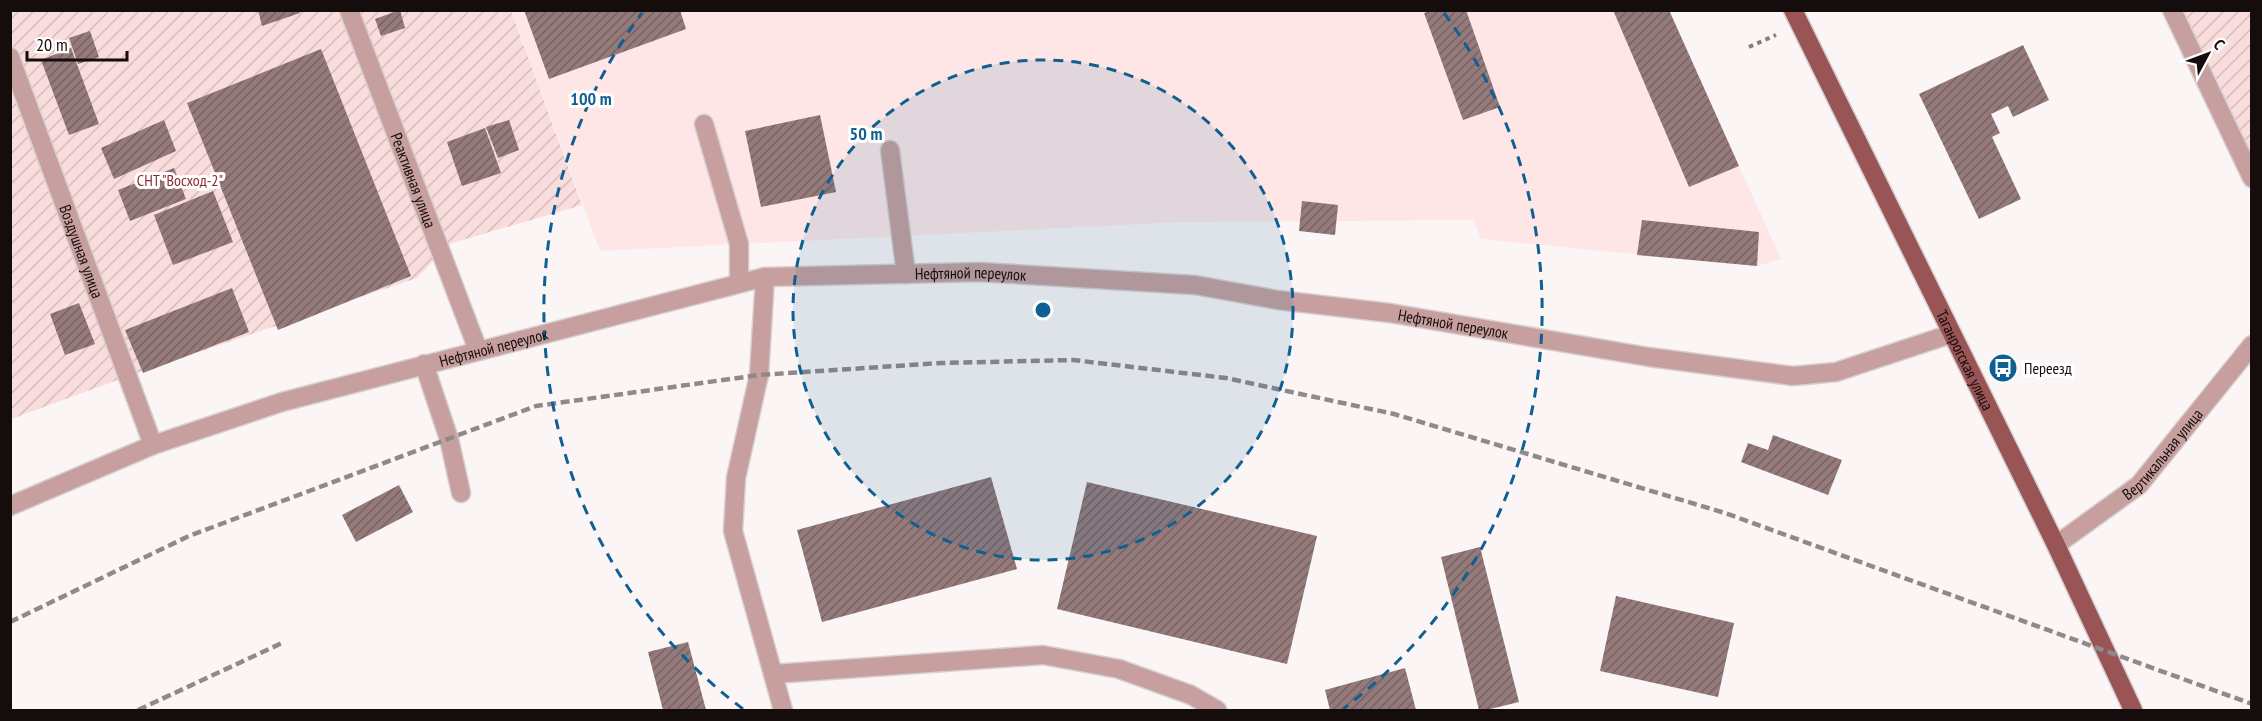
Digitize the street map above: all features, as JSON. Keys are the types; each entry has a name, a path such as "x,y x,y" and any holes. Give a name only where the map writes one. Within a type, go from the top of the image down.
{"main road":[{"name":"Таганрогская улица","path":"1793,10 2056,545 2133,711"}],"street":[{"name":"Реактивная улица","path":"349,10 478,350"},
{"path":"2172,10 2252,178"},
{"name":"Воздушная улица","path":"10,57 153,445"},
{"path":"704,124 739,244 739,283"},
{"path":"890,150 906,274"},
{"name":"Нефтяной переулок","path":"10,506 153,445 282,402 765,277 981,272 1195,285 1278,300 1390,313 1649,357 1793,376 1836,372 1951,334"},
{"path":"765,277 759,375 736,478 733,531 783,711"},
{"name":"Вертикальная улица","path":"2056,545 2139,485 2252,345"},
{"path":"424,364 449,439 460,493"},
{"path":"773,674 1043,655 1119,669 1191,695 1217,711"}],"shaded area":[{"path":"511,11 1669,11 1781,259 1757,266 1481,239 1474,220 1181,222 600,251"}],"green space":[{"name":"СНТ \"Восход-2\"","path":"11,11 511,11 582,205 449,244 417,278 137,373 11,419"},
{"path":"2166,11 2251,11 2251,168"}],"building":[{"path":"258,10 299,10 300,13 262,26"},
{"path":"400,10 405,28 381,36 375,19"},
{"path":"524,10 680,10 686,29 549,79"},
{"path":"1433,10 1466,10 1500,107 1463,120 1424,13"},
{"path":"1613,10 1669,10 1739,166 1689,187"},
{"path":"90,31 99,57 78,64 69,38"},
{"path":"2023,45 2049,100 2013,117 2008,106 1991,114 2000,133 1992,137 2021,199 1979,219 1919,94"},
{"path":"71,48 99,124 69,135 41,60"},
{"path":"321,49 411,276 278,330 187,103"},
{"path":"820,115 836,192 761,207 745,131"},
{"path":"164,120 176,151 114,179 101,148"},
{"path":"509,120 519,150 498,158 486,127"},
{"path":"485,128 501,173 462,186 447,142"},
{"path":"174,168 186,199 130,221 118,190"},
{"path":"213,191 233,242 173,265 154,215"},
{"path":"1302,201 1338,205 1335,235 1299,231"},
{"path":"1642,220 1759,232 1757,266 1637,255"},
{"path":"232,288 249,332 143,373 125,330"},
{"path":"79,303 95,344 65,355 50,314"},
{"path":"1773,435 1842,460 1828,495 1741,462 1748,443 1768,450"},
{"path":"991,477 1017,569 822,622 797,530"},
{"path":"1087,482 1317,536 1287,664 1057,609"},
{"path":"399,485 413,512 356,542 342,515"},
{"path":"1480,547 1519,702 1486,710 1479,710 1441,557"},
{"path":"1616,596 1734,623 1718,697 1600,671"},
{"path":"688,642 706,710 663,710 648,652"},
{"path":"1405,668 1416,710 1330,710 1325,690"}],"railway":[{"path":"10,622 189,536 536,406 759,375 941,363 1073,360 1226,378 1394,414 1725,513 2252,704"},
{"path":"138,710 282,643"}],"place":[{"name":"Переезд","path":"2003,368"}]}
